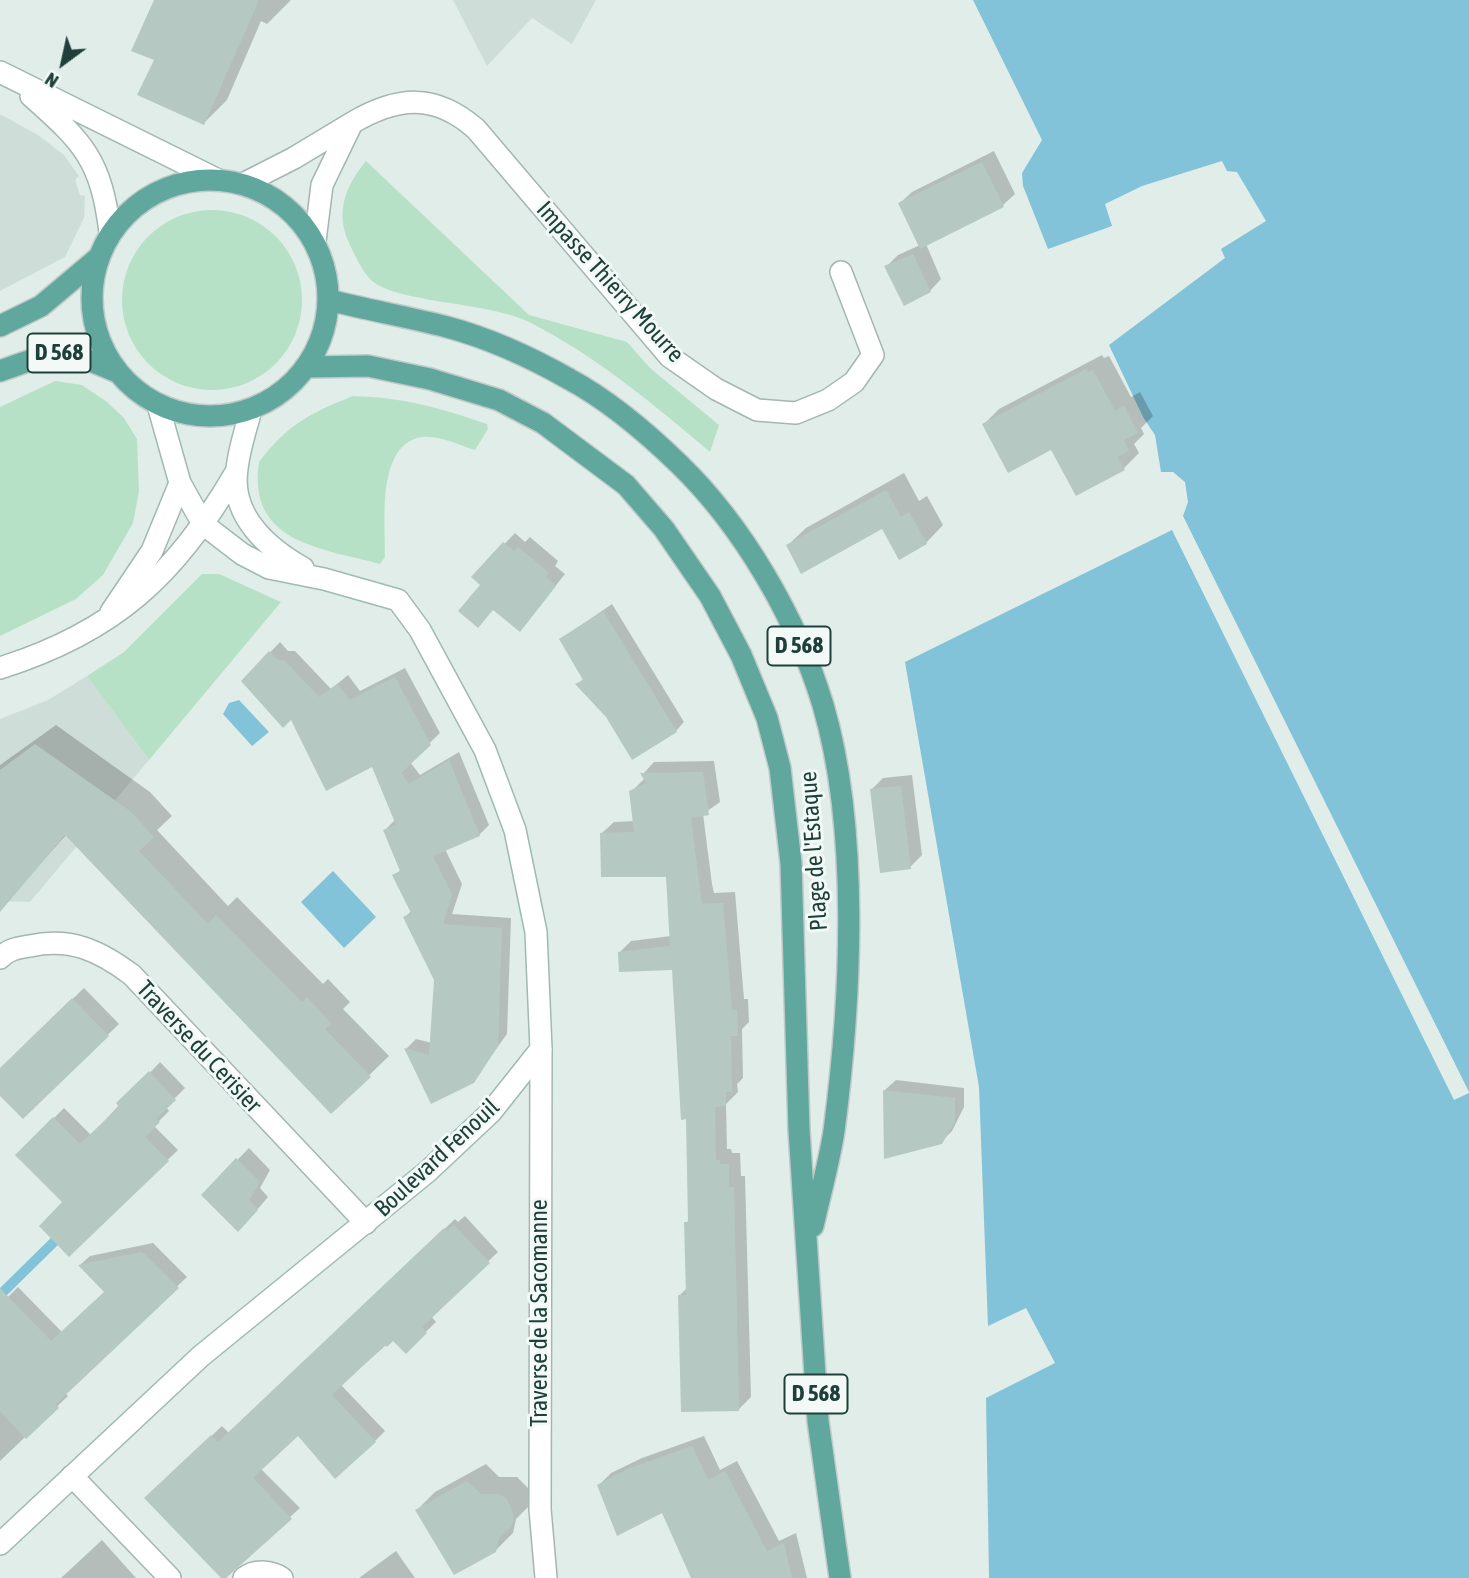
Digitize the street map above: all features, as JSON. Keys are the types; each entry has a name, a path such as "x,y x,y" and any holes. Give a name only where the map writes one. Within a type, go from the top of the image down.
{"main road":[{"path":"216,179 243,184 285,205 315,240 326,269 329,300 323,335 307,368 282,393 251,410 204,417 158,405 117,372 98,337 91,298 97,258 110,232 138,202 175,184 216,179"},
{"name":"D 568","path":"0,326 41,306 97,258"},
{"name":"Plage de l'Estaque","path":"329,300 449,328 571,379 615,408 707,491 757,559 793,631 822,704 835,765 847,870 846,985 834,1132 808,1249"},
{"name":"D 568","path":"0,371 54,352 85,357 117,372"},
{"name":"Plage de l'Estaque","path":"307,368 368,366 430,379 499,400 543,423 626,485 664,529 710,596 741,655 767,718 780,768 791,863 799,1129 818,1421 840,1578"},
{"name":"Plage de l'Estaque","path":"835,1538 850,1578"}],"street":[{"path":"6,75 216,179"},
{"path":"6,75 78,138 98,174 110,232"},
{"name":"Impasse Thierry Mourre","path":"243,184 352,123 410,101 436,104 458,113 476,129 670,357 716,389 757,410 796,412 828,400 854,382 873,355 841,272"},
{"path":"315,240 322,185 352,123"},
{"path":"158,405 180,483 202,524 242,554 269,568 324,579 398,600 420,630 485,750 515,830 537,932 541,1049"},
{"path":"0,668 46,653 139,598 167,569 202,524 236,472 251,410"},
{"path":"236,472 243,513 260,537 275,552 324,579"},
{"path":"106,619 152,551 180,483"},
{"name":"Traverse du Cerisier","path":"3,952 49,941 80,945 107,957 132,975 366,1223"},
{"name":"Boulevard Fenouil","path":"0,1545 201,1356 366,1223 491,1112 541,1049"},
{"name":"Traverse de la Sacomanne","path":"541,1049 540,1509 546,1578"},
{"path":"72,1476 170,1578"},
{"path":"244,1578 248,1574 272,1572 282,1578"}],"shaded area":[{"path":"453,0 596,0 572,44 532,18 487,66"},
{"path":"0,114 38,135 64,155 79,176 75,180 80,195 85,196 84,218 65,257 0,291"},
{"path":"87,676 149,760 30,902 0,901 0,719 48,700"}],"green space":[{"path":"366,161 529,315 627,342 650,368 719,425 710,452 600,365 529,322 491,310 400,293 383,288 371,280 349,243 343,221 344,200"},
{"path":"212,210 247,217 276,236 295,265 302,300 295,335 276,364 247,383 212,390 177,383 148,364 129,335 122,300 129,265 148,236 177,217"},
{"path":"55,381 82,385 107,402 124,418 137,439 139,491 133,523 103,575 76,599 0,636 0,407"},
{"path":"353,396 421,404 487,424 488,429 475,450 431,437 417,438 404,445 395,457 389,473 385,508 385,557 380,564 335,553 293,537 276,526 265,510 258,489 259,462 279,438 300,421"},
{"path":"202,574 219,574 281,602 149,760 87,676 124,652"}],"water":[{"path":"973,0 1469,0 1469,1092 1183,516 1188,502 1185,482 1173,472 1161,472 1155,435 1143,417 1109,345 1225,258 1221,249 1266,221 1237,172 1227,171 1222,161 1142,186 1105,204 1112,226 1048,249 1023,186 1022,173 1042,140"},
{"path":"1172,530 1454,1100 1469,1093 1469,1578 989,1578 986,1398 1055,1363 1026,1308 988,1326 979,1087 905,662"},
{"path":"239,700 269,732 252,746 223,714 229,703"},
{"path":"333,871 376,917 344,948 301,902"}],"building":[{"path":"154,0 259,0 204,125 137,95 154,60 131,51"},
{"path":"982,162 1004,207 920,249 898,203"},
{"path":"913,254 931,292 904,306 884,266"},
{"path":"1086,369 1088,372 1093,370 1115,411 1124,406 1138,433 1124,440 1129,451 1117,457 1125,470 1076,496 1051,450 1008,473 982,424"},
{"path":"886,490 901,517 909,512 927,544 899,560 882,529 801,574 786,545"},
{"path":"503,542 514,551 518,547 534,560 549,573 546,577 556,586 520,632 493,610 478,628 458,611 480,585 471,577"},
{"path":"603,611 677,732 632,760 606,717 575,684 583,680 559,639"},
{"path":"269,651 278,660 285,661 319,697 337,684 350,700 395,677 431,745 401,773 409,784 449,760 480,836 433,856 452,895 443,924 502,928 498,1046 474,1083 431,1104 404,1048 429,1055 434,980 403,917 411,913 392,875 400,871 383,830 396,825 372,767 326,791 291,720 283,728 241,681"},
{"path":"35,744 130,811 154,837 139,851 208,924 216,915 302,1002 307,997 331,1023 325,1029 371,1077 331,1114 65,835 0,912 0,770"},
{"path":"703,772 709,815 691,818 702,904 723,903 732,1010 737,1010 738,1036 731,1036 732,1092 726,1092 726,1106 715,1107 716,1160 720,1160 720,1164 729,1164 729,1187 734,1187 739,1411 681,1412 678,1295 686,1295 686,1119 681,1120 672,970 619,972 618,952 670,946 666,877 601,877 600,833 634,832 629,791 646,783 640,773"},
{"path":"901,786 911,869 880,873 870,789"},
{"path":"72,998 109,1036 23,1119 0,1096 0,1068"},
{"path":"149,1071 176,1100 156,1119 160,1122 145,1137 169,1161 69,1257 39,1226 62,1202 15,1155 53,1117 80,1144 119,1107 116,1103"},
{"path":"883,1090 955,1098 955,1121 942,1144 884,1159"},
{"path":"236,1158 260,1182 249,1200 258,1210 238,1232 201,1195"},
{"path":"454,1225 490,1263 422,1327 427,1333 406,1354 393,1341 387,1347 385,1345 332,1395 376,1442 335,1479 298,1436 253,1478 292,1519 226,1578 221,1578 144,1498 211,1435 218,1442 444,1228 447,1231"},
{"path":"142,1252 179,1288 56,1404 59,1408 26,1439 0,1411 0,1288 51,1341 104,1292 78,1265"},
{"path":"692,1446 708,1480 725,1471 767,1551 784,1543 792,1578 691,1578 662,1513 617,1536 597,1485 628,1469"},
{"path":"467,1481 481,1494 499,1494 507,1499 514,1516 512,1526 499,1538 496,1552 454,1575 415,1510"}],"waterway":[{"path":"0,1295 62,1234"}]}
